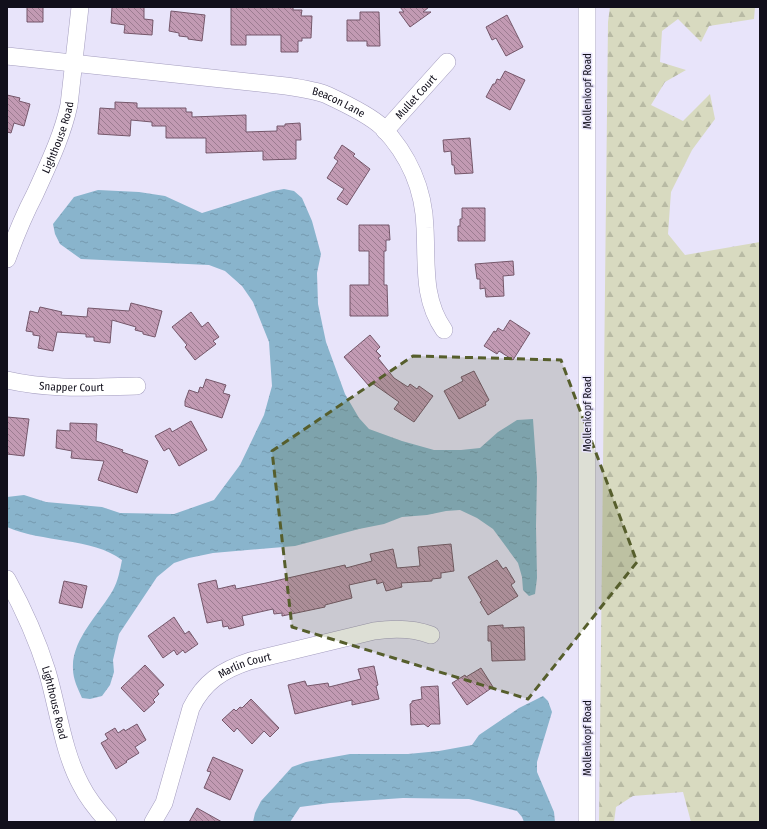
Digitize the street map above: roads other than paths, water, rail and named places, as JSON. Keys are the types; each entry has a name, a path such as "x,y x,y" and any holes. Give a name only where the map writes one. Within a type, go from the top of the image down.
{"street":[{"name":"Lighthouse Road","path":"7,259 20,224 51,160 62,133 69,105 80,7"},
{"name":"Mollenkopf Road","path":"587,7 587,822"},
{"name":"Beacon Lane","path":"7,56 286,86 327,95 341,101 376,122 395,141 407,159 420,193 425,221 426,285 433,308 444,330"},
{"name":"Mullet Court","path":"385,131 447,62"},
{"name":"Snapper Court","path":"7,380 29,385 62,388 137,386"},
{"name":"Lighthouse Road","path":"7,579 23,610 40,649 75,774 88,799 101,816 108,822"},
{"name":"Marlin Court","path":"153,822 164,803 191,708 198,696 217,675 236,665 250,661 374,631 405,629 432,635"}],"water":[{"path":"284,189 294,191 302,198 312,221 321,254 317,273 318,304 326,342 345,394 359,418 369,429 402,441 434,450 461,450 480,448 498,432 517,420 533,419 537,477 537,578 535,594 529,596 523,590 522,577 518,563 493,529 477,518 460,510 402,517 384,524 295,546 213,553 189,558 174,563 157,577 119,634 113,660 114,672 110,685 102,696 90,699 82,698 73,673 74,658 81,637 113,590 118,579 122,560 96,547 36,536 7,527 7,497 24,495 46,502 102,507 120,513 174,514 214,500 240,465 264,415 272,386 269,342 253,302 242,286 225,271 209,265 81,259 60,244 55,234 53,224 74,197 98,190 139,192 165,196 202,213"},
{"path":"543,696 548,701 552,712 537,762 537,772 554,812 555,822 524,822 517,811 469,799 403,798 330,803 300,807 290,822 253,822 255,813 261,801 292,767 306,762 350,754 408,754 439,751 472,745 479,735 519,708"}]}
